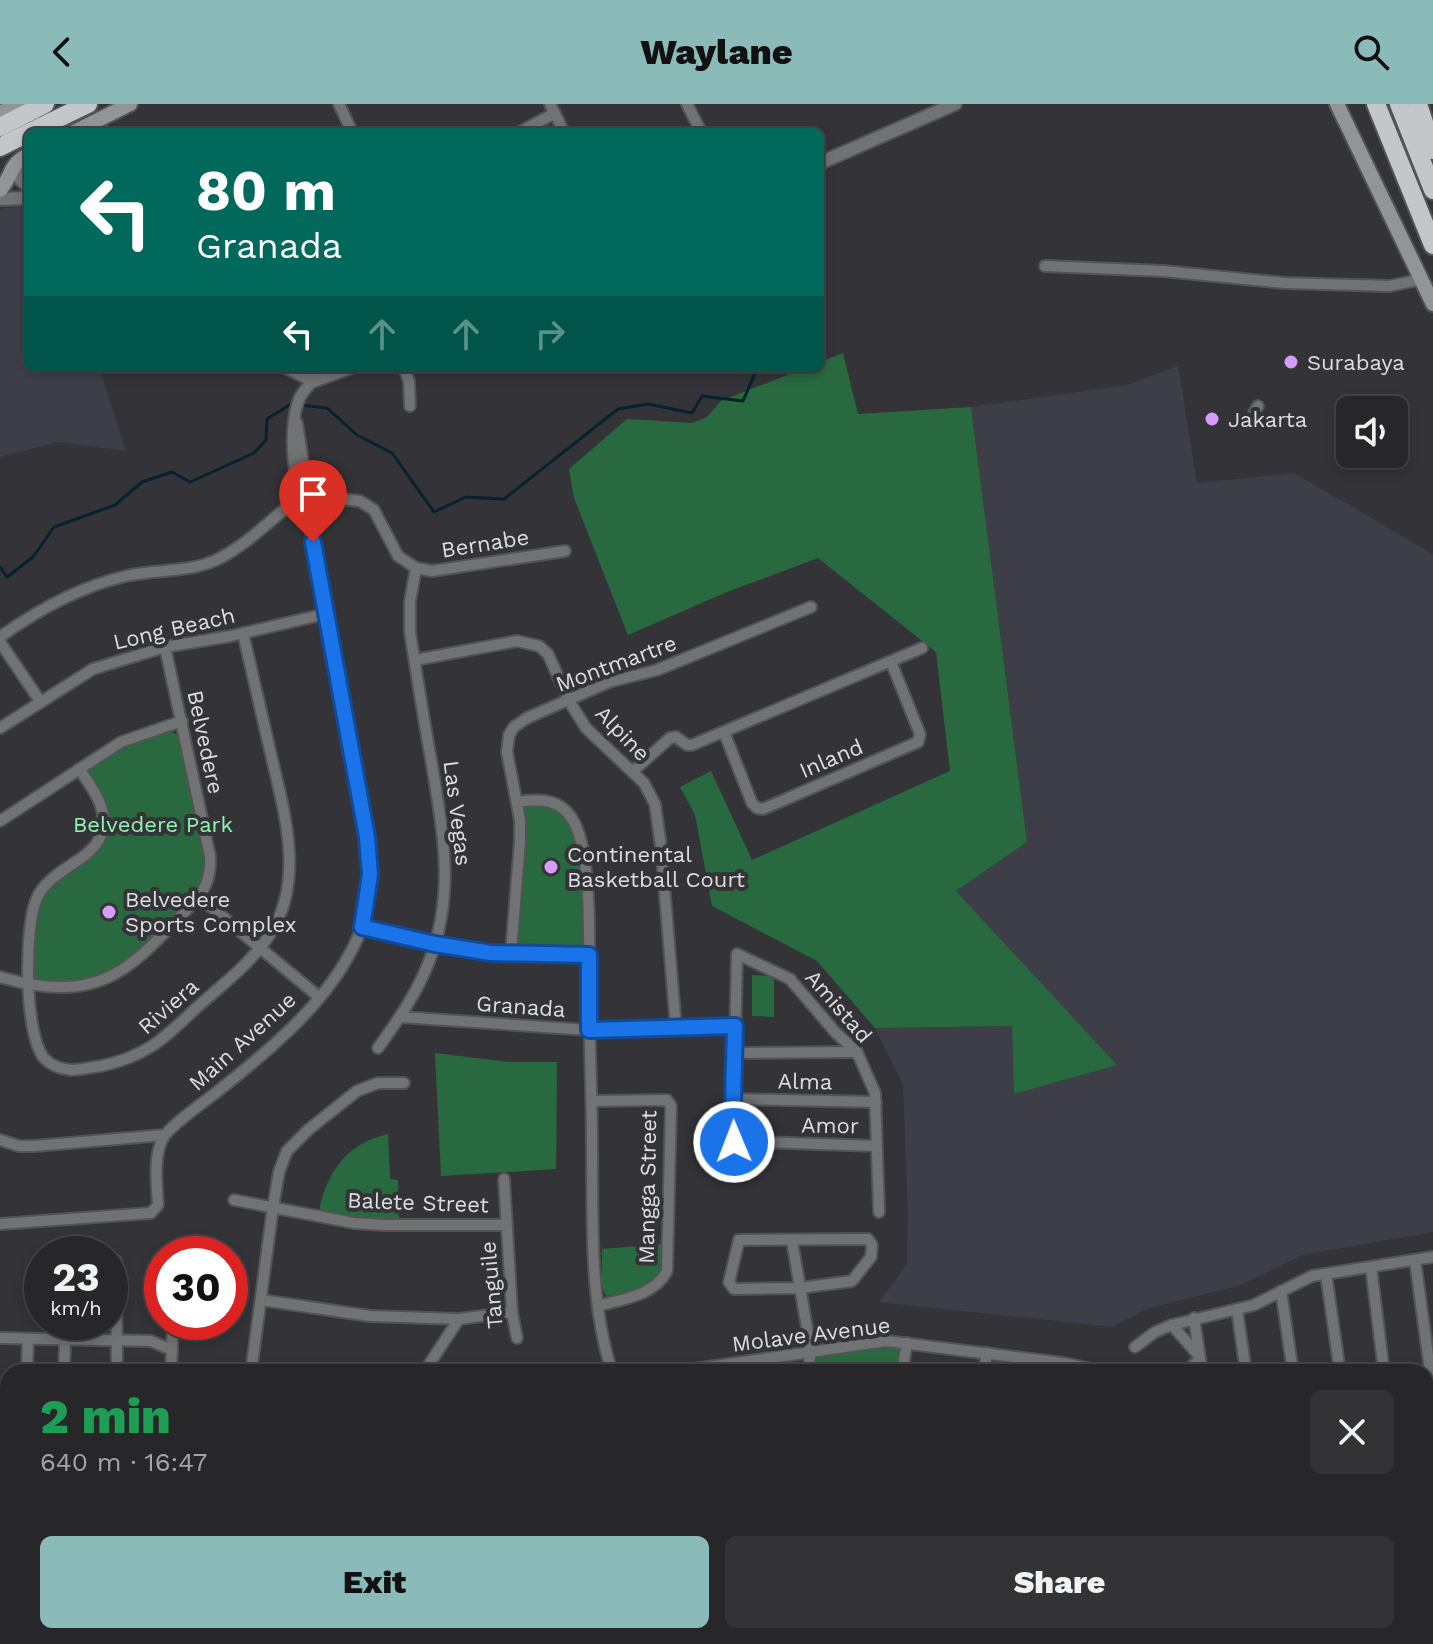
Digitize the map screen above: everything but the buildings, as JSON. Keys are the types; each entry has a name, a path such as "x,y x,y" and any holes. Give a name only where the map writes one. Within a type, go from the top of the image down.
{"highway":[{"path":"0,127 45,104"},
{"path":"39,128 88,104"},
{"path":"1363,104 1389,136"},
{"path":"1376,104 1433,245"},
{"path":"1399,104 1433,190"},
{"path":"1418,104 1433,150"},
{"path":"0,147 24,135"}],"main road":[{"path":"0,113 18,104"},
{"path":"82,128 130,104"},
{"path":"1337,104 1433,304"},
{"path":"0,190 12,167 24,157"}],"street":[{"path":"339,104 350,128"},
{"path":"687,104 699,128"},
{"path":"824,161 955,104"},
{"path":"525,128 552,108 562,128"},
{"path":"24,157 16,170 24,182"},
{"path":"0,199 24,198"},
{"path":"1045,266 1163,271 1285,283 1390,286 1422,279"},
{"path":"296,372 313,381 338,372"},
{"path":"406,372 410,406"},
{"name":"Main Avenue","path":"164,1135 256,1060 319,997 347,957 362,927 369,891 369,856 306,503 292,445 299,398 313,381"},
{"name":"Bernabe","path":"306,503 341,499 360,501 374,510 398,556 416,568 445,571 565,551"},
{"path":"40,701 0,640 66,596 126,576 189,568 214,561 233,551 285,509 306,503"},
{"name":"Las Vegas","path":"378,1048 401,1017 418,986 435,944 444,900 446,860 410,632 410,601 416,568"},
{"name":"Montmartre","path":"511,953 520,841 517,802 507,752 509,735 527,718 609,682 677,663 811,607"},
{"name":"Long Beach","path":"0,728 93,669 165,647 325,614"},
{"name":"Riviera","path":"79,769 100,801 103,814 100,838 94,848 57,873 37,899 33,911 27,984 35,1039 45,1059 60,1068 82,1069 121,1062 152,1048 259,949 271,933 283,905 288,884 289,854 285,818 243,633"},
{"name":"Alpine","path":"415,660 517,641 530,642 548,654 569,701 586,728 644,783 655,804 676,1028"},
{"name":"Belvedere","path":"0,977 62,989 84,986 117,974 138,959 207,885 211,866 165,647"},
{"path":"633,771 670,738 676,737 689,745 922,648"},
{"name":"Inland","path":"724,732 752,803 763,809 920,740 891,662"},
{"path":"0,821 121,742 182,721"},
{"path":"517,802 543,799 555,802 574,822 585,854 593,1246 598,1306 610,1364"},
{"path":"199,897 319,997"},
{"path":"362,927 435,944 511,953 589,955"},
{"name":"Amistad","path":"735,1026 736,956 740,954 790,979 836,1033 857,1052 875,1093 879,1212"},
{"name":"Granada","path":"401,1017 589,1030 735,1026"},
{"path":"734,1099 735,1026"},
{"path":"735,1053 857,1052"},
{"path":"252,1364 273,1207 279,1172 287,1151 308,1130 367,1086 404,1083"},
{"name":"Alma","path":"734,1099 876,1102"},
{"name":"Amor","path":"734,1099 734,1142 876,1146"},
{"name":"Mangga Street","path":"592,1101 667,1100 671,1106 667,1271 656,1285 639,1295 598,1306"},
{"path":"0,1140 19,1146 34,1146 164,1135 157,1165 158,1205 151,1213 0,1224"},
{"name":"Tanguile","path":"504,1179 512,1312 517,1338"},
{"name":"Balete Street","path":"234,1200 354,1223 506,1225"},
{"path":"868,1239 872,1245 871,1257 852,1281 800,1288 734,1289 729,1282 739,1240 792,1241 868,1239"},
{"path":"792,1241 811,1351 809,1364"},
{"path":"1135,1347 1155,1332 1172,1325 1237,1310 1312,1276 1433,1257"},
{"path":"1415,1260 1429,1364"},
{"path":"1371,1267 1379,1364"},
{"path":"1326,1274 1339,1364"},
{"path":"1281,1291 1292,1364"},
{"path":"261,1300 370,1316 459,1319 512,1312"},
{"path":"1237,1310 1245,1364"},
{"path":"1194,1318 1201,1364"},
{"path":"429,1364 459,1319"},
{"path":"1172,1325 1200,1357"},
{"path":"0,1338 24,1339"},
{"path":"27,1364 28,1340"},
{"path":"64,1364 65,1340"},
{"path":"116,1364 115,1340 156,1341 172,1350"},
{"path":"171,1364 172,1340"},
{"name":"Molave Avenue","path":"726,1364 886,1341 987,1353 1042,1364"},
{"path":"903,1364 907,1343"},
{"path":"985,1364 987,1353"},
{"path":"1193,1364 1200,1357"}],"shaded area":[{"path":"24,206 24,372 100,372 126,451 58,442 0,457 0,209"},
{"path":"1178,366 1197,483 1294,473 1433,554 1433,1232 1303,1255 1238,1286 1149,1308 1112,1327 879,1302 907,1264 908,1216 903,1084 875,1028 1012,1026 1014,1094 1116,1065 956,891 1027,842 971,407 1127,385"}],"green space":[{"path":"843,353 858,414 971,407 1027,842 956,891 1117,1065 1014,1094 1012,1026 875,1028 817,961 712,906 695,815 680,787 711,771 752,860 950,771 936,652 818,558 727,592 628,635 574,498 569,469 627,419 692,423 707,417 721,401 795,372 824,372 824,360"},
{"name":"Belvedere Park","path":"172,732 180,736 206,856 202,885 194,899 125,965 79,985 32,981 39,904 50,888 101,849 106,836 109,823 107,805 87,770 116,745"},
{"path":"542,805 564,817 577,843 582,880 583,949 517,947 524,842 522,807"},
{"path":"752,975 774,976 774,1017 752,1016"},
{"path":"435,1053 509,1062 557,1062 556,1169 441,1176"},
{"path":"388,1134 390,1179 398,1180 399,1222 354,1220 319,1212 327,1185 341,1162 361,1144"},
{"path":"665,1244 663,1267 658,1277 630,1292 606,1296 602,1287 602,1249"},
{"path":"885,1347 900,1349 897,1364 814,1364 815,1354"}],"waterway":[{"path":"0,567 7,577 33,557 54,527 115,505 142,482 172,472 190,482 254,453 266,440 267,419 291,404 327,408 357,435 392,453 434,512 466,497 504,499 618,409 648,404 692,413 702,396 743,401 755,373 758,372"}],"place":[{"name":"Surabaya","path":"1291,362"},
{"name":"Jakarta","path":"1212,419"},
{"name":"Continental Basketball Court","path":"551,867"},
{"name":"Belvedere Sports Complex","path":"109,912"}],"route":[{"path":"313,542 367,837 370,875 362,927 491,953 589,955 589,1030 735,1026 734,1142"}]}
